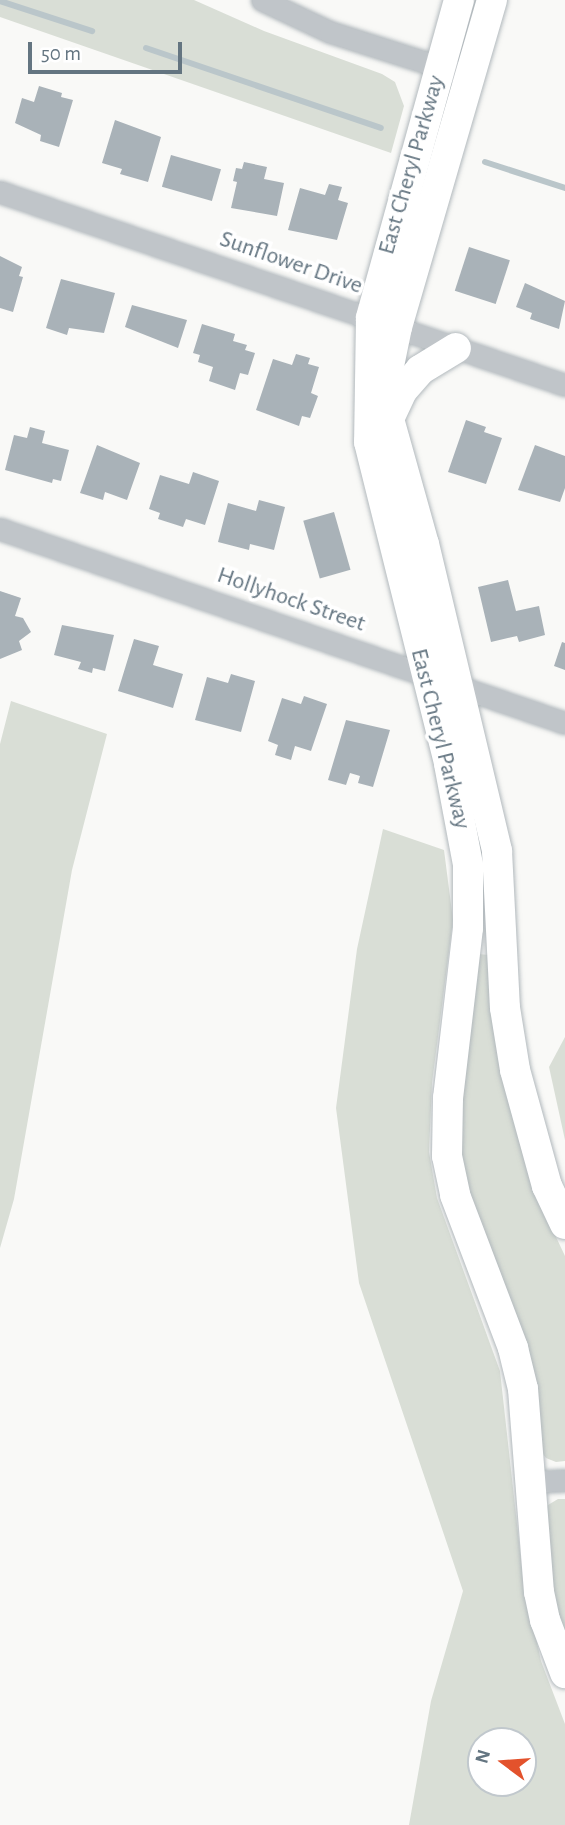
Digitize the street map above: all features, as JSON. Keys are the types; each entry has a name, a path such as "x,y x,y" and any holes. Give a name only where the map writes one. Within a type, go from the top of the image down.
{"street":[{"path":"261,0 330,32 469,76"},
{"name":"East Cheryl Parkway","path":"459,0 439,68 384,322 369,442 457,802 468,865 468,928 448,1098 447,1156 455,1195 513,1348 523,1389 539,1592 545,1620 565,1673"},
{"name":"East Cheryl Parkway","path":"492,0 469,76 384,322 389,419 424,544 497,851 505,1008 515,1070 547,1186 565,1224"},
{"name":"Sunflower Drive","path":"0,192 565,385"},
{"path":"389,419 402,391 420,370 456,348"},
{"name":"Hollyhock Street","path":"0,529 565,723"},
{"path":"532,1482 565,1480"}],"shaded area":[{"path":"0,0 194,0 264,31 382,74 395,82 404,106 391,153 0,17"},
{"path":"11,701 107,734 72,870 14,1199 0,1248 0,744"},
{"path":"383,829 444,850 453,920 432,1083 429,1152 437,1198 500,1371 523,1578 541,1661 565,1724 565,1825 409,1825 431,1701 463,1591 359,1283 336,1108 357,949"},
{"path":"477,954 490,955 548,1220 565,1256 565,1461 556,1462 546,1458 537,1446 469,1203 458,1131"},
{"path":"565,1037 565,1140 549,1067"},
{"path":"558,1499 565,1499 565,1647 560,1633 542,1516 548,1505"}],"building":[{"path":"39,86 62,93 61,97 73,100 59,147 40,141 41,135 15,123 22,98 34,102"},
{"path":"115,120 161,137 148,182 120,174 122,169 102,163"},
{"path":"171,155 221,169 212,201 162,187"},
{"path":"244,162 267,167 264,179 284,183 277,216 231,208 237,182 233,181 236,168 242,169"},
{"path":"329,184 342,187 338,200 348,203 337,240 288,230 300,188 325,195"},
{"path":"469,247 510,260 496,304 455,291"},
{"path":"0,256 22,267 19,276 23,277 13,312 0,308"},
{"path":"61,279 115,293 104,333 69,328 67,335 46,328"},
{"path":"525,283 565,301 559,329 530,319 532,313 516,307"},
{"path":"132,305 187,320 178,348 125,327"},
{"path":"202,324 235,334 233,341 247,345 245,350 255,353 248,375 240,373 235,390 209,381 213,367 198,362 200,355 193,353"},
{"path":"296,354 310,358 308,364 319,367 311,393 318,396 310,418 302,416 299,426 256,410 273,359 292,365"},
{"path":"466,420 486,427 484,432 502,438 486,484 448,472"},
{"path":"30,427 45,431 42,443 69,450 61,481 53,479 52,483 5,470 14,435 27,438"},
{"path":"97,445 140,463 127,500 105,492 103,500 80,493"},
{"path":"535,445 565,456 565,488 560,502 518,490"},
{"path":"193,472 219,481 205,525 186,519 183,527 158,519 160,513 149,509 160,475 189,484"},
{"path":"259,500 285,507 274,550 250,544 249,550 218,542 228,503 256,511"},
{"path":"334,512 351,570 320,578 303,521"},
{"path":"508,580 516,611 539,606 545,635 519,642 517,636 491,642 478,587"},
{"path":"0,591 21,598 15,616 23,618 31,632 19,641 22,650 0,659"},
{"path":"62,625 114,635 105,671 93,668 92,673 78,669 81,662 54,655"},
{"path":"134,639 159,646 153,665 183,674 173,708 118,691"},
{"path":"562,642 565,643 565,670 554,666"},
{"path":"231,674 255,681 241,732 195,720 207,677 228,683"},
{"path":"304,696 327,704 311,751 295,746 291,760 275,755 278,745 268,741 282,698 301,704"},
{"path":"346,720 390,730 373,787 358,783 360,776 350,773 346,785 328,780"}],"waterway":[{"path":"0,1 92,31"},
{"path":"146,48 381,128"},
{"path":"485,162 565,188"}]}
